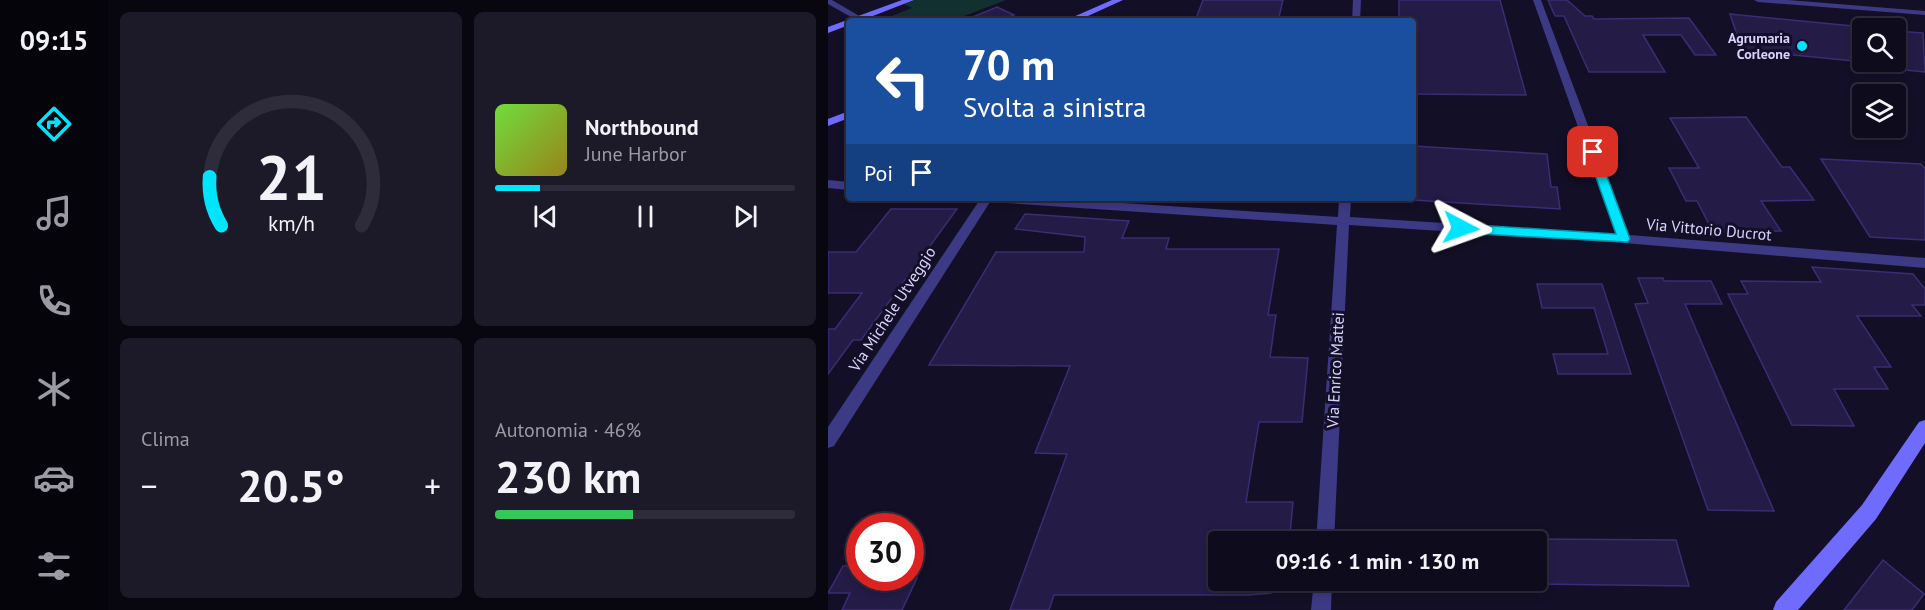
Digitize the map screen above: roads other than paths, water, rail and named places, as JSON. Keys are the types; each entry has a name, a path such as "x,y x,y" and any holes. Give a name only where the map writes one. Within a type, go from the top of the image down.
{"street":[{"path":"861,18 897,2 910,0"},
{"path":"1076,18 1119,0"},
{"path":"1356,18 1357,0"},
{"path":"1537,0 1624,239"},
{"path":"1758,0 1925,13"},
{"path":"828,1 853,18"},
{"path":"828,30 846,24"},
{"path":"828,123 846,115"},
{"path":"828,184 846,186"},
{"name":"Via Michele Utveggio","path":"828,441 985,201"},
{"name":"Via Vittorio Ducrot","path":"1034,201 1624,239 1925,263"},
{"name":"Via Enrico Mattei","path":"1326,531 1345,201"},
{"path":"1784,610 1869,512 1925,428"},
{"path":"1321,610 1322,591"}],"place":[{"name":"Agrumaria Corleone","path":"1802,46"}]}
